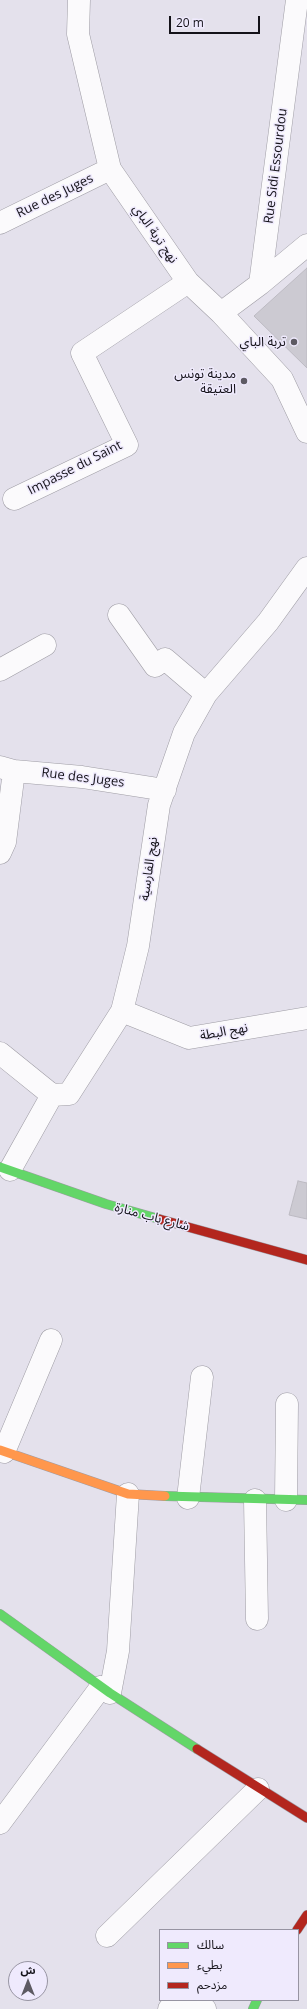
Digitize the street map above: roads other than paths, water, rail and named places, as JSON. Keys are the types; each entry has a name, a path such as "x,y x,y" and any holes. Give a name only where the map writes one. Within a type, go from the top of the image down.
{"street":[{"name":"نهج تربة الباي","path":"79,0 78,34 110,169 188,282 221,313 282,379 307,432"},
{"name":"Rue Sidi Essourdou","path":"260,284 297,0"},
{"name":"Rue des Juges","path":"0,223 110,169"},
{"path":"221,313 260,284 307,245"},
{"name":"Impasse du Saint","path":"14,499 127,445 82,353 188,282"},
{"name":"نهج الفارسية","path":"52,1095 69,1094 122,1011 138,946 159,805 184,733 206,694 268,622 307,568"},
{"path":"119,615 155,666 165,660 206,694"},
{"path":"0,670 45,645"},
{"name":"Rue des Juges","path":"7,769 82,777 165,790"},
{"path":"0,853 5,842 7,769"},
{"name":"نهج البطة","path":"122,1011 189,1038 307,1018"},
{"path":"0,1053 52,1095 5,1169"},
{"name":"شارع باب منارة","path":"5,1169 106,1204 307,1260"},
{"path":"52,1340 2,1451 128,1494 188,1498 297,1500 287,1404"},
{"path":"188,1498 202,1377"},
{"path":"0,1824 106,1690 118,1651 128,1494"},
{"path":"254,1500 257,1619"},
{"path":"1,1616 106,1690 258,1790 307,1818"},
{"path":"107,1936 258,1790"},
{"path":"298,1929 307,1914"},
{"path":"169,2009 176,2001"},
{"path":"189,2001 205,2009"}],"place":[{"name":"تربة الباي","path":"294,342"},
{"name":"مدينة تونس العتيقة","path":"244,381"}]}
